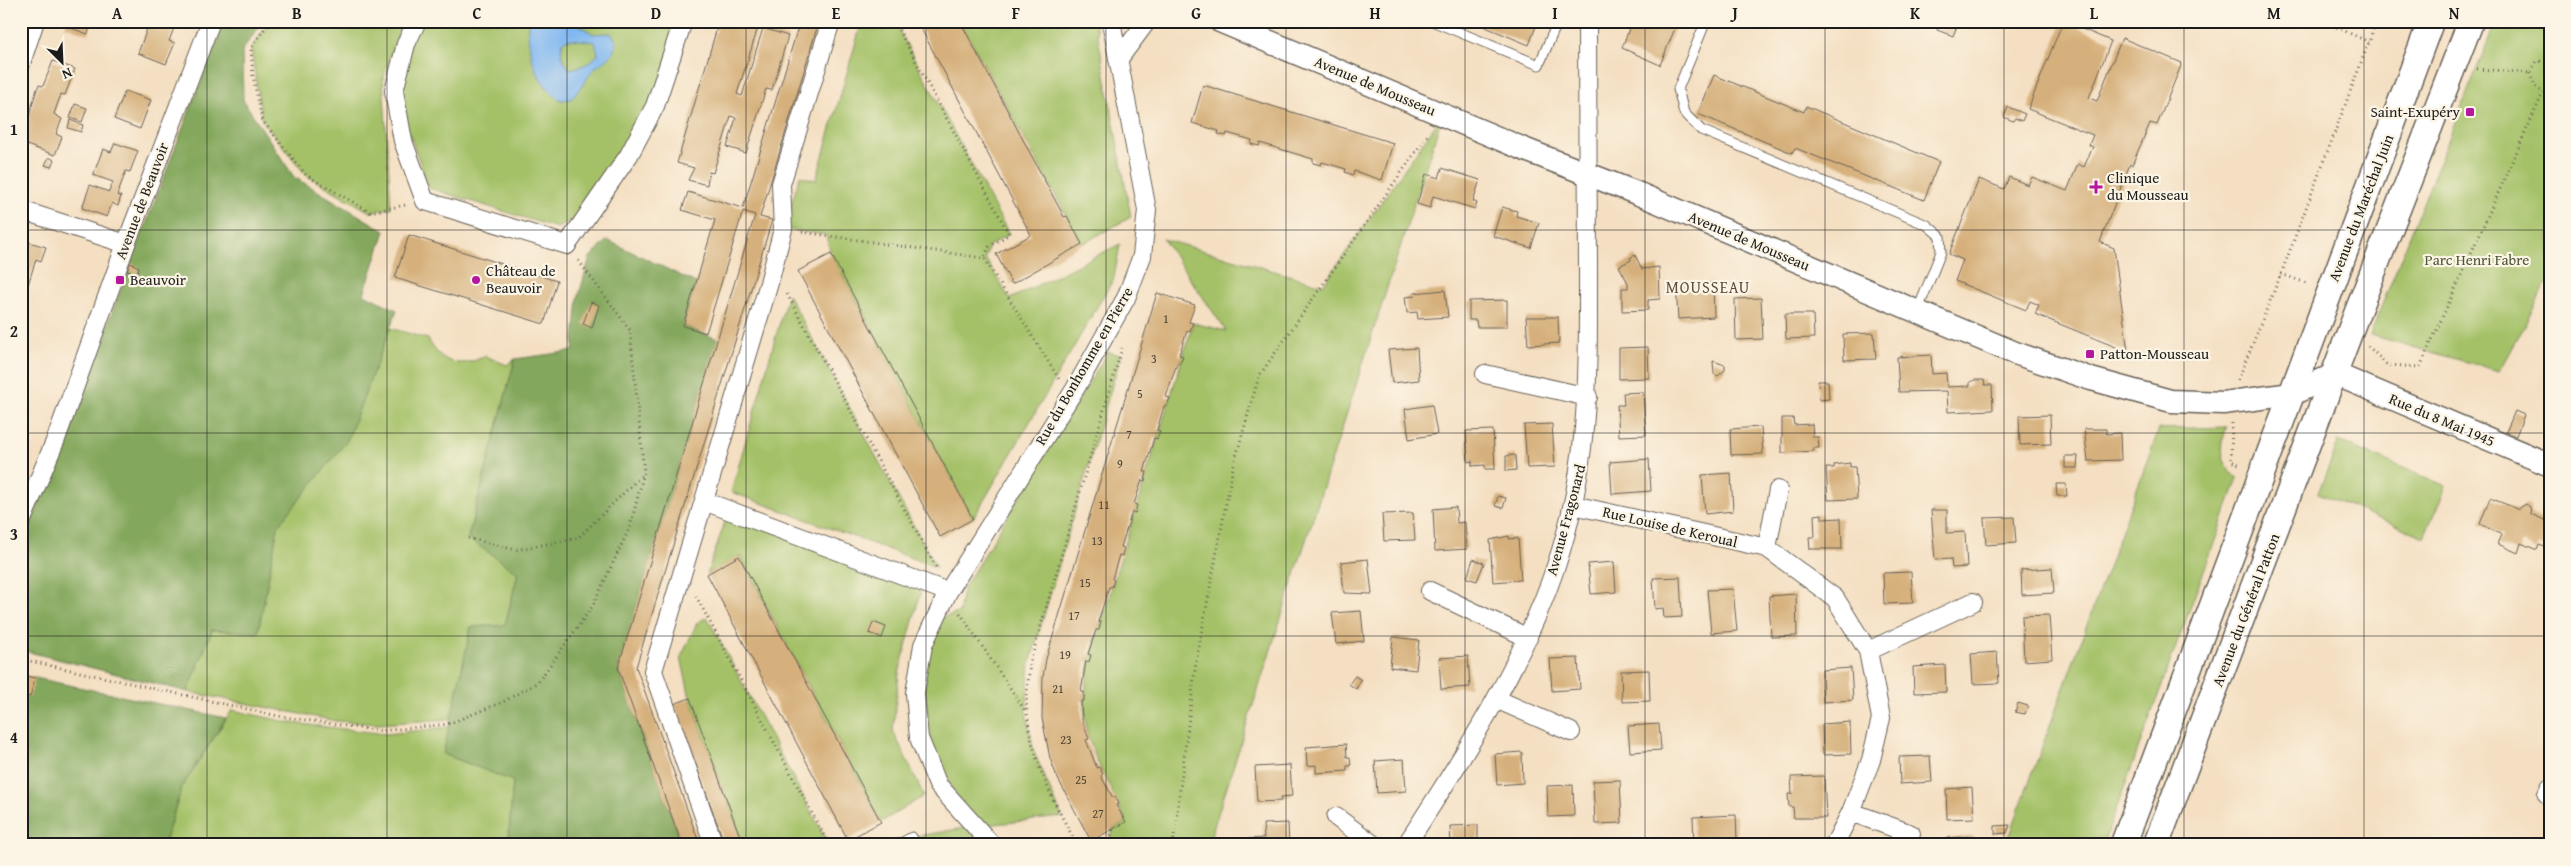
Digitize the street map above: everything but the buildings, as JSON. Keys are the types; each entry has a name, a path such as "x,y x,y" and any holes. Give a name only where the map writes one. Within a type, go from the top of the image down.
{"main road":[{"name":"Avenue du Maréchal Juin","path":"2292,394 2431,21"},
{"path":"2335,374 2471,21"},
{"path":"2312,338 2335,374"},
{"name":"Avenue du Général Patton","path":"2156,845 2335,374"},
{"path":"2292,394 2314,430"},
{"path":"2123,845 2260,475 2292,394"}],"street":[{"path":"21,64 35,21"},
{"name":"Avenue de Beauvoir","path":"21,522 56,439 126,244 211,21"},
{"path":"417,21 406,44 394,91 403,141 425,201 567,245 629,155 655,106 683,21"},
{"path":"714,845 653,671 769,283 783,229 782,184 831,21"},
{"name":"Rue du Bonhomme en Pierre","path":"992,845 938,785 919,738 915,693 922,645 952,585 1070,397 1126,298 1142,256 1147,210 1111,21"},
{"path":"1118,60 1147,21"},
{"name":"Avenue de Mousseau","path":"1220,21 2015,353 2106,383 2171,401 2233,402 2292,394 2335,374"},
{"name":"Avenue Fragonard","path":"1406,845 1496,699 1528,638 1557,565 1573,505 1582,463 1588,397 1587,21"},
{"path":"21,210 126,244"},
{"path":"1485,374 1588,397"},
{"name":"Rue du 8 Mai 1945","path":"2335,374 2550,465"},
{"path":"1767,548 1778,490"},
{"path":"704,501 952,585"},
{"name":"Rue Louise de Keroual","path":"1573,505 1767,548 1835,598 1868,651 1881,718 1871,760 1834,845"},
{"path":"1430,591 1528,638"},
{"path":"1868,651 1973,602"},
{"path":"1496,699 1571,732"},
{"path":"2550,788 2547,794 2550,797"},
{"path":"1850,812 1911,834"},
{"path":"1336,817 1374,845"}],"lane":[{"path":"1432,21 1539,64 1558,21"},
{"path":"1706,21 1678,89 1684,113 1701,130 1927,225 1940,236 1941,252 1918,312"},
{"path":"897,845 912,837 916,845"}],"path":[{"path":"270,21 250,48 262,120 306,174 370,212 425,201"},
{"path":"894,21 1009,234 989,246 984,258"},
{"path":"2323,21 2369,42"},
{"path":"2260,475 2231,461 2233,402 2240,372 2281,274 2377,21"},
{"path":"2550,62 2537,61 2530,73 2534,85 2543,93 2550,93"},
{"path":"2452,68 2530,73"},
{"path":"2420,367 2543,93"},
{"path":"1173,845 1196,662 1233,467 1259,376 1443,114"},
{"path":"783,229 984,258"},
{"path":"21,659 278,716 381,730 448,724 503,702 538,682 592,606 630,527 644,473 630,330 567,245"},
{"path":"984,258 1070,397"},
{"path":"769,283 788,294 936,568 952,585 963,589 959,613 1026,712"},
{"path":"1077,845 1062,817 1034,752 1026,712 1030,663 1121,355 1122,345"},
{"path":"468,538 516,550 578,538 644,473"},
{"path":"682,570 829,845"},
{"path":"1108,845 1113,829"}],"green space":[{"path":"224,21 264,21 242,50 243,100 294,177 385,231 364,294 397,310 347,441 278,526 258,633 212,630 188,692 21,650 21,549"},
{"path":"270,21 402,21 383,79 391,208 370,212 306,175 262,120 251,48"},
{"path":"417,21 683,21 655,106 589,210 557,228 429,188 394,91"},
{"path":"862,21 894,21 1009,234 989,246 985,258 1010,299 1120,244 1114,278 973,519 831,254 826,235 783,229 800,176 816,180"},
{"path":"960,21 1095,21 1131,217 1082,244"},
{"name":"Parc Henri Fabre","path":"2496,21 2550,21 2550,277 2499,371 2370,335"},
{"path":"1443,114 1208,845 1108,845 1113,829 1126,822 1091,747 1088,736 1085,706 1091,655 1193,323 1226,331 1163,239 1323,285"},
{"path":"607,240 696,283 683,326 718,339 618,668 682,845 508,845 513,781 443,754 471,627 505,625 518,573 468,538 515,359 573,351 578,298 590,257"},
{"path":"788,294 936,567 731,492"},
{"path":"390,328 428,339 439,354 452,362 467,362 485,356 507,365 515,359 468,537 518,573 505,625 471,627 451,719 379,724 336,721 188,692 212,630 258,632 278,526 347,440"},
{"path":"1108,352 1121,355 1030,663 1026,712 1034,752 1062,817 976,826 992,845 938,845 912,837 975,826 938,785 915,693 935,619 959,613 963,589"},
{"path":"2226,427 2222,449 2224,460 2238,478 2103,845 2006,845 2159,429"},
{"path":"2339,441 2446,486 2424,537 2318,493"},
{"path":"729,510 923,583 899,673 893,731 924,796 881,822 740,556 707,574"},
{"path":"707,617 829,845 743,845 690,698 681,657 697,623"},
{"path":"21,675 226,718 182,787 165,840 179,845 21,845"},
{"path":"232,710 292,723 387,734 449,727 444,754 513,781 508,845 179,845 165,841 182,787"}],"water":[{"path":"528,21 573,21 593,34 611,33 617,42 608,59 594,69 571,99 561,100 545,85 534,66 528,33","holes":["571,39 595,42 598,54 586,64 570,69 562,56 563,41"]}],"place":[{"name":"Saint-Exupéry","path":"2470,112"},
{"name":"Clinique du Mousseau","path":"2096,187"},
{"name":"Beauvoir","path":"120,280"},
{"name":"Château de Beauvoir","path":"476,280"},
{"name":"Patton-Mousseau","path":"2090,354"}],"district":[{"name":"MOUSSEAU","path":"1708,287"}]}
